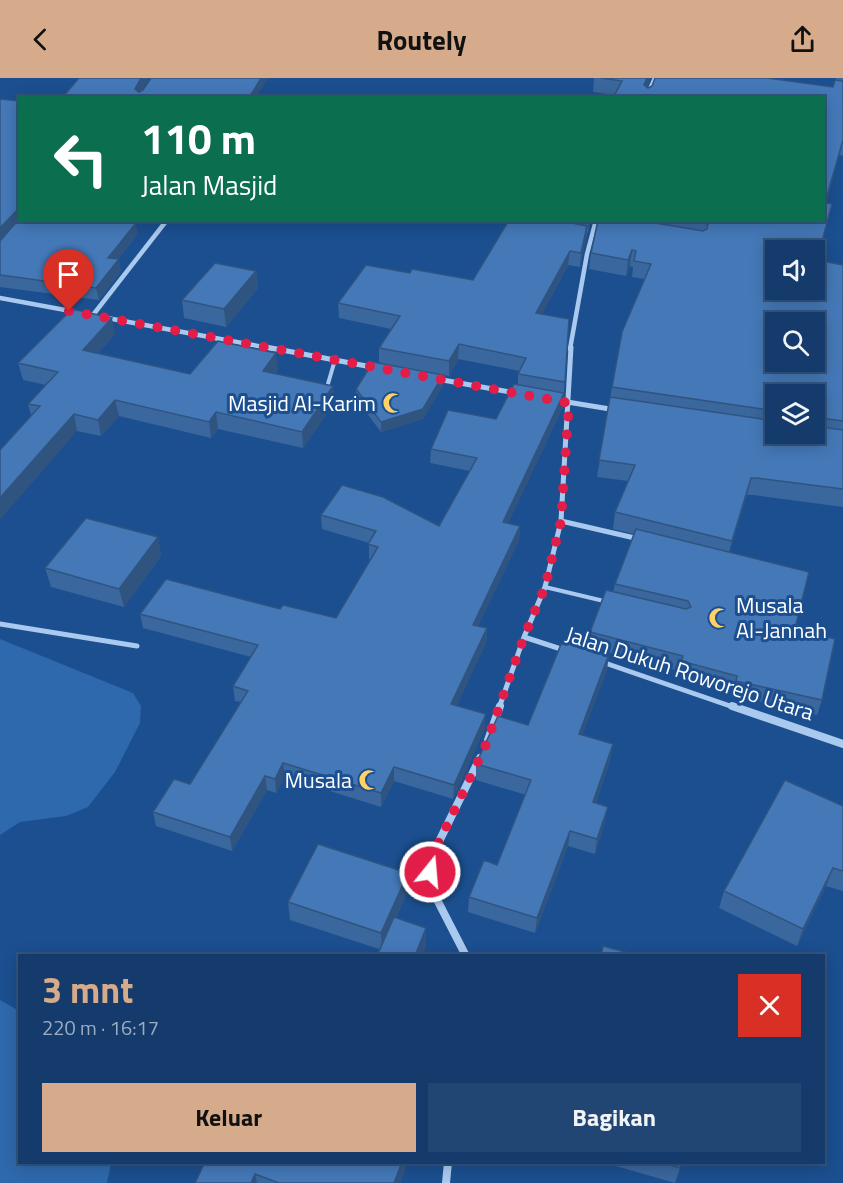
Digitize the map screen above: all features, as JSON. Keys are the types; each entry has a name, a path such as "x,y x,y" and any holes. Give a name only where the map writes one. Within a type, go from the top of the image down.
{"street":[{"path":"647,96 655,78"},
{"path":"93,315 165,222"},
{"path":"465,954 429,884 430,860 485,747 524,637 545,587 561,521 569,403 567,386 574,325 590,237 595,223 605,227"},
{"path":"0,298 382,369"},
{"path":"429,377 523,394"},
{"path":"546,399 627,411"},
{"path":"561,521 644,541"},
{"path":"0,624 137,646"},
{"name":"Jalan Dukuh Roworejo Utara","path":"524,637 570,652"},
{"name":"Jalan Dukuh Roworejo Utara","path":"592,659 843,744"},
{"path":"446,1183 448,1164"}],"lane":[{"path":"509,222 523,225"},
{"path":"327,387 335,360"},
{"path":"545,587 614,604"}],"shaded area":[{"path":"0,639 133,693 141,706 140,723 115,772 88,807 66,816 20,822 0,835"},
{"path":"0,1000 18,1010 18,1164 111,1164 107,1183 0,1183"}],"building":[{"path":"79,78 141,78 135,89 139,92 151,78 261,78 250,96 64,96"},
{"path":"601,78 647,78 644,85 648,88 652,86 655,78 767,78 833,87 835,80 843,81 843,140 825,203 825,96 614,96 622,81"},
{"path":"0,99 18,101 18,209 0,228"},
{"path":"825,203 832,204 822,240 765,240 765,300 825,300 825,262 843,265 843,421 825,419 825,384 765,384 765,409 612,387 622,332 651,264 634,261 636,251 632,250 628,260 591,253 598,222 650,222 703,231 707,229 708,224 698,222 825,222"},
{"path":"18,220 136,223 108,258 119,259 96,288 0,275 0,241"},
{"path":"508,222 568,222 587,226 581,253 570,251 536,313 569,319 565,382 518,374 526,358 459,344 449,361 379,348 400,316 338,303 366,265 410,273 412,269 473,280"},
{"path":"215,263 256,271 224,309 182,300"},
{"path":"72,309 112,318 83,350 190,374 218,341 276,353 263,371 333,386 302,432 216,412 209,422 115,400 98,420 74,414 0,498 0,450 40,406 28,404 58,372 18,363"},
{"path":"373,362 443,375 423,409 381,422 356,389"},
{"path":"514,384 564,393 503,522 520,526 473,625 487,628 451,704 486,714 454,785 394,767 381,793 283,763 275,779 265,776 230,837 153,812 174,779 190,784 248,691 233,686 258,645 140,614 166,579 280,609 283,605 336,618 378,547 368,544 376,531 321,515 342,485 383,497 439,526 477,458 431,449 448,410 496,419"},
{"path":"610,397 765,419 765,444 825,444 825,428 843,430 843,489 751,478 732,541 615,512 635,465 599,460"},
{"path":"86,518 158,537 119,589 45,568"},
{"path":"636,529 809,572 795,628 835,639 822,700 736,681 737,676 681,661 683,656 590,632 606,590 686,609 691,607 688,601 615,584"},
{"path":"562,642 609,654 579,734 613,744 593,802 608,807 597,839 570,831 537,918 469,897 484,860 497,865 531,780 476,764 498,716 528,725"},
{"path":"785,780 843,806 843,871 833,868 803,929 724,891"},
{"path":"318,844 408,873 381,933 288,902"},
{"path":"394,917 426,928 416,954 378,954"},
{"path":"603,946 633,954 601,954"},
{"path":"204,1164 401,1164 394,1183 279,1183 255,1174 251,1183 195,1183"},
{"path":"666,1164 681,1164 680,1168"}],"place":[{"name":"Masjid Al-Karim","path":"393,403"},
{"name":"Musala Al-Jannah","path":"719,618"},
{"name":"Musala","path":"369,780"}],"route":[{"path":"69,311 569,403 561,521 545,587 524,637 485,747 430,860 430,872"}]}
